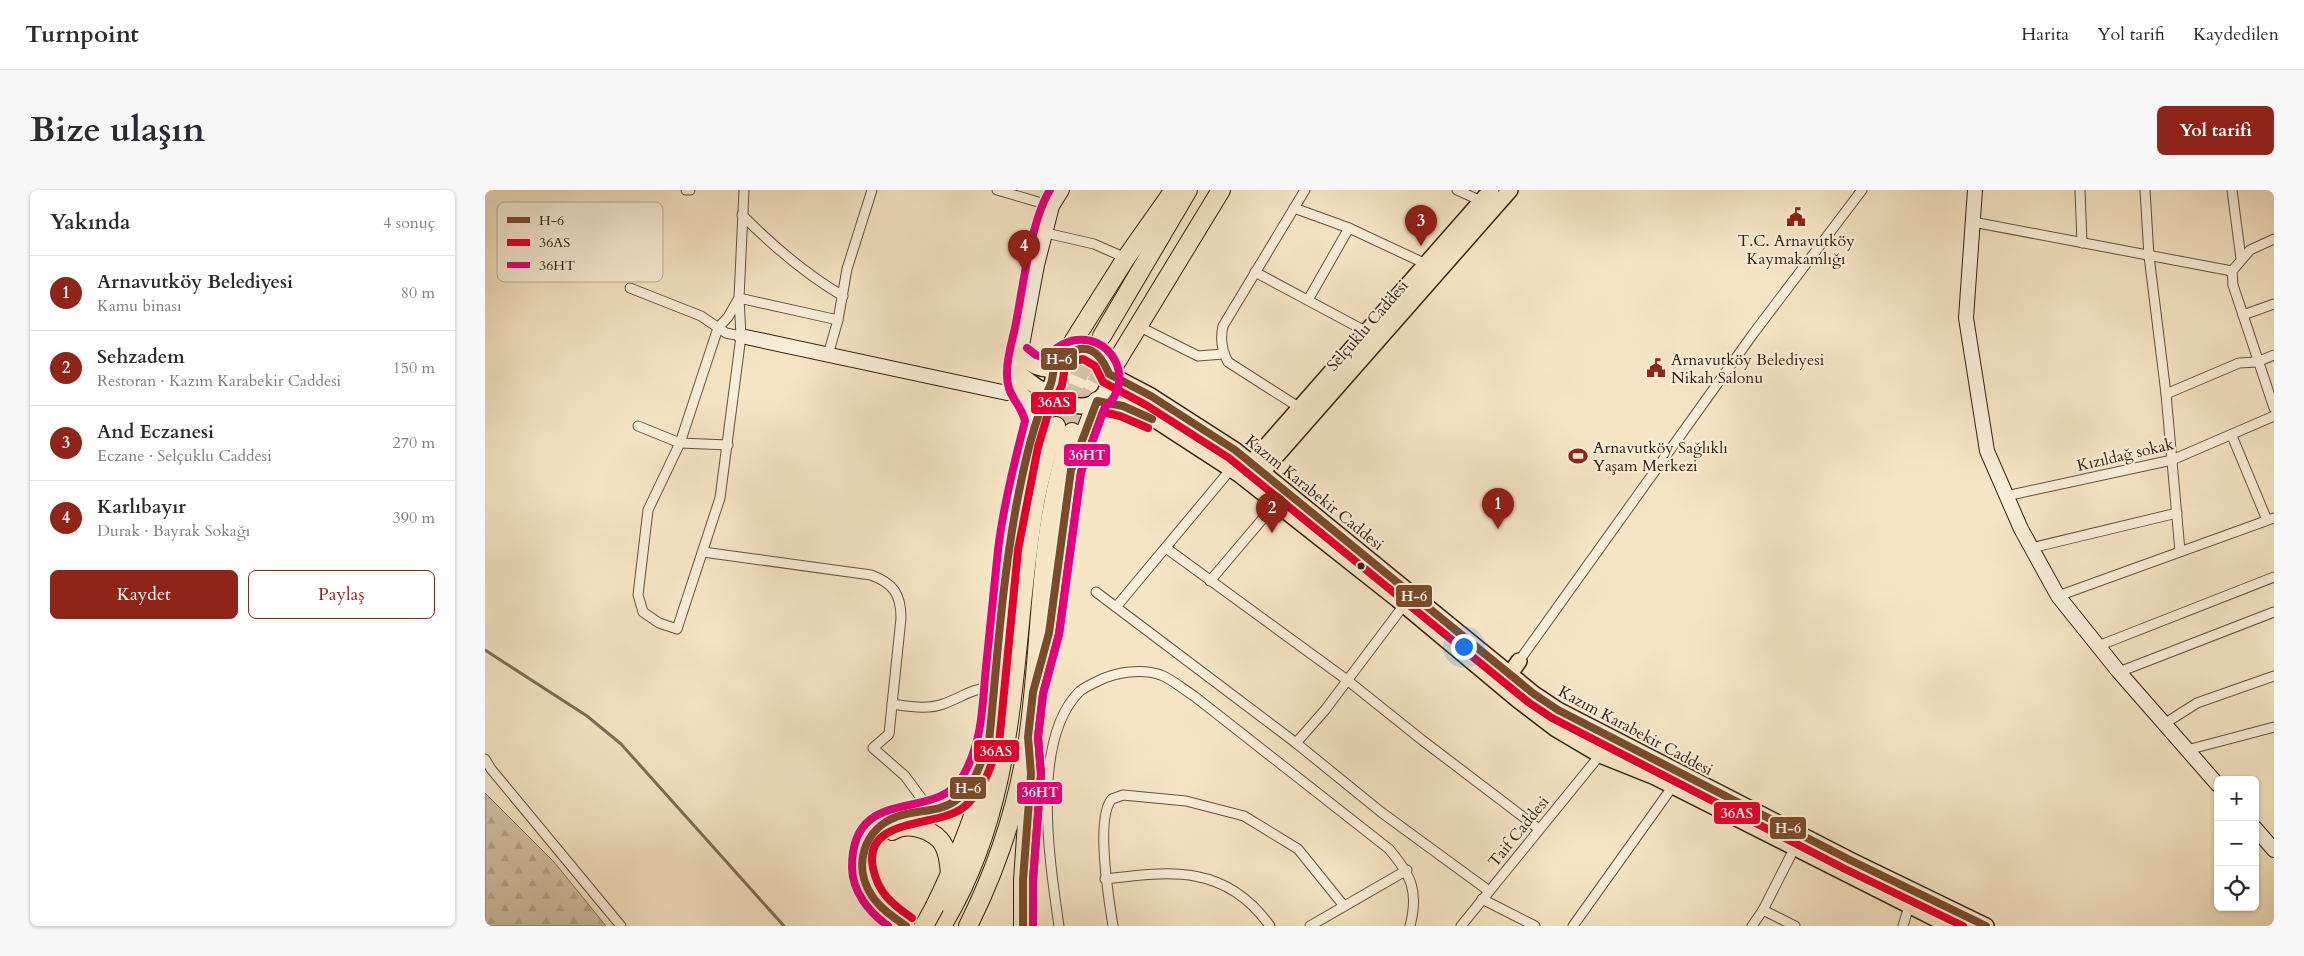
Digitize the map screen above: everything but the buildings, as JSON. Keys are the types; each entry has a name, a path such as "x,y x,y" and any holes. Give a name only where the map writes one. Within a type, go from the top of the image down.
{"highway":[{"path":"1066,353 1126,258 1174,190"},
{"path":"1189,190 1109,341 1210,190"},
{"path":"1109,374 1221,190"},
{"path":"1033,692 1049,633 1071,470 1097,401"},
{"path":"942,915 950,874 977,808 986,775 1008,549 1021,477 1035,421"},
{"path":"924,926 942,915 968,880 984,836 1001,776 1007,738 1031,518 1040,475 1064,430 1052,504 1028,737 1013,815 995,868 968,926"},
{"path":"1023,926 1023,880 1031,774 1028,737"},
{"path":"906,926 883,910 870,894 862,871 862,852 866,842 876,828 897,817 949,805 971,783 989,742"},
{"path":"931,926 901,910 879,888 874,877 872,865 874,850 882,837 897,827 913,826 923,829 941,840 949,861 950,874"}],"main road":[{"path":"1035,421 1032,408 1019,390 1017,372 1037,265 1052,206 1062,190"},
{"name":"Selçuklu Caddesi","path":"1241,476 1257,467 1448,249 1510,190"},
{"path":"1975,190 1966,318 1987,451 2031,548 2058,596 2119,672 2214,780"},
{"name":"Selçuklu Caddesi","path":"1257,467 1300,408 1426,264 1448,249 1486,196"},
{"path":"741,336 1007,393 1019,390"},
{"path":"1020,355 1035,367 1044,370 1051,381 1061,399 1079,406 1097,401 1107,389 1109,374 1103,360 1090,350 1082,349 1066,353 1056,362 1051,381 1035,421"},
{"path":"1017,372 1037,387 1051,381"},
{"name":"Kazım Karabekir Caddesi","path":"1109,374 1151,396 1221,439 1257,467 1504,676 1556,729 1600,755 1673,786 1950,926"},
{"name":"Kazım Karabekir Caddesi","path":"1097,401 1123,406 1157,421 1241,476 1404,604 1504,676 1580,723 1850,860 1986,926"},
{"path":"1504,676 1519,661"},
{"path":"2259,833 2274,850"}],"street":[{"path":"739,298 728,317 718,328 680,443 648,510 638,595 643,612 659,623 677,629 721,498 741,336 739,298 744,190"},
{"path":"829,355 838,320 847,269 872,190"},
{"path":"997,190 1052,206"},
{"path":"1300,408 1228,362 1223,354 1221,335 1223,326 1305,190"},
{"path":"1457,190 1486,196"},
{"path":"1519,661 1753,334 1862,190"},
{"path":"2079,190 2082,243"},
{"path":"2145,190 2149,256 2166,394 2181,552"},
{"path":"2231,190 2241,259"},
{"path":"1294,208 1349,228 1426,264"},
{"path":"742,215 791,261 815,280 843,296"},
{"path":"1973,222 2232,271"},
{"path":"1308,300 1349,228"},
{"path":"1046,233 1094,244 1126,258"},
{"path":"2274,239 2250,250 2232,271 2233,285 2257,362 2274,408"},
{"path":"1255,272 1367,332"},
{"path":"630,288 701,316 726,333 741,336"},
{"path":"739,298 838,320"},
{"path":"2243,315 2274,304"},
{"path":"1139,326 1198,356 1223,354"},
{"path":"2166,394 2239,363 2257,362 2274,355"},
{"name":"Kızıldağ sokak","path":"2006,496 2172,460 2232,436 2274,416"},
{"path":"638,426 680,443 728,446"},
{"path":"2058,596 2271,519 2232,436"},
{"path":"1116,607 1166,548 1241,476"},
{"path":"1210,581 1276,503"},
{"path":"2031,548 2177,513"},
{"path":"1166,548 1347,680 1421,740 1539,829"},
{"path":"703,552 871,575 886,580 897,593 901,606 889,734 873,748 905,776 930,810"},
{"path":"2098,646 2274,577"},
{"path":"1097,592 1295,743 1381,812 1489,891"},
{"path":"1295,743 1325,710 1404,604"},
{"path":"2119,672 2274,612"},
{"path":"1059,926 1046,812 1052,750 1063,716 1079,692 1111,674 1136,672 1161,675 1194,696 1389,849 1407,870 1414,894 1410,926"},
{"path":"2164,724 2197,703 2274,676"},
{"path":"892,704 924,707 941,705 969,691 994,687"},
{"path":"2187,750 2274,727"},
{"name":"Taif Caddesi","path":"1461,926 1600,755"},
{"path":"485,759 491,769 621,926"},
{"path":"1573,926 1673,786"},
{"path":"1113,926 1105,879 1105,813 1112,799 1123,795 1186,801 1244,816 1298,849 1344,906"},
{"path":"1752,926 1763,910 1795,847"},
{"path":"1310,926 1407,870"},
{"path":"1105,879 1156,873 1203,876 1243,898 1261,914 1270,926"},
{"path":"1482,899 1535,926"},
{"path":"1903,926 1909,906"},
{"path":"1763,910 1795,926"}],"green space":[{"path":"485,793 554,862 606,926 485,926"}],"waterway":[{"path":"485,650 587,716 621,744 784,926"}],"tunnel":[{"path":"1056,426 1078,376 1102,336"},
{"path":"1072,432 1080,412 1111,355"}],"transit line":[{"name":"36HT","path":"888,926 863,901 855,885 852,867 856,841 866,824 880,814 935,799 951,790 963,776 970,763 981,723 1000,534 1009,485 1025,421 1011,393 1007,380 1008,360 1033,236 1043,203 1050,190"},
{"name":"36HT","path":"1027,348 1036,355 1047,359 1054,350 1071,341 1085,340 1098,343 1115,360 1119,372 1119,384 1114,396 1105,407 1081,472 1059,634 1043,694 1038,737 1041,774 1033,880 1033,926"},
{"name":"H-6","path":"906,926 892,916 872,896 863,873 862,861 865,850 869,839 885,823 896,817 948,805 962,796 980,766 989,742 1007,562 1026,457 1051,383 1055,363 1065,355 1080,349 1091,350 1099,356 1109,374 1151,396 1235,450 1534,694 1558,710 1850,860 1986,926"},
{"name":"36AS","path":"912,918 892,903 882,891 875,877 873,851 879,839 890,831 952,814 964,807 976,794 989,770 999,744 1018,550 1038,447 1047,417 1062,385 1065,367 1071,362 1083,359 1095,366 1103,382 1146,405 1229,458 1528,702 1552,718 1845,869 1963,926"},
{"name":"H-6","path":"1023,926 1023,880 1031,774 1028,737 1033,692 1049,633 1071,470 1097,401 1123,406 1152,419"},
{"name":"36AS","path":"1033,926 1033,880 1041,774 1038,737 1043,694 1059,634 1081,472 1103,412 1120,416 1148,428"}],"place":[{"name":"T.C. Arnavutköy Kaymakamlığı","path":"1796,217"},
{"name":"And Eczanesi","path":"1421,246"},
{"name":"Karlıbayır","path":"1024,271"},
{"name":"Arnavutköy Belediyesi Nikah Salonu","path":"1656,368"},
{"name":"Arnavutköy Sağlıklı Yaşam Merkezi","path":"1578,456"},
{"name":"Arnavutköy Belediyesi","path":"1498,529"},
{"name":"Sehzadem","path":"1272,533"}]}
